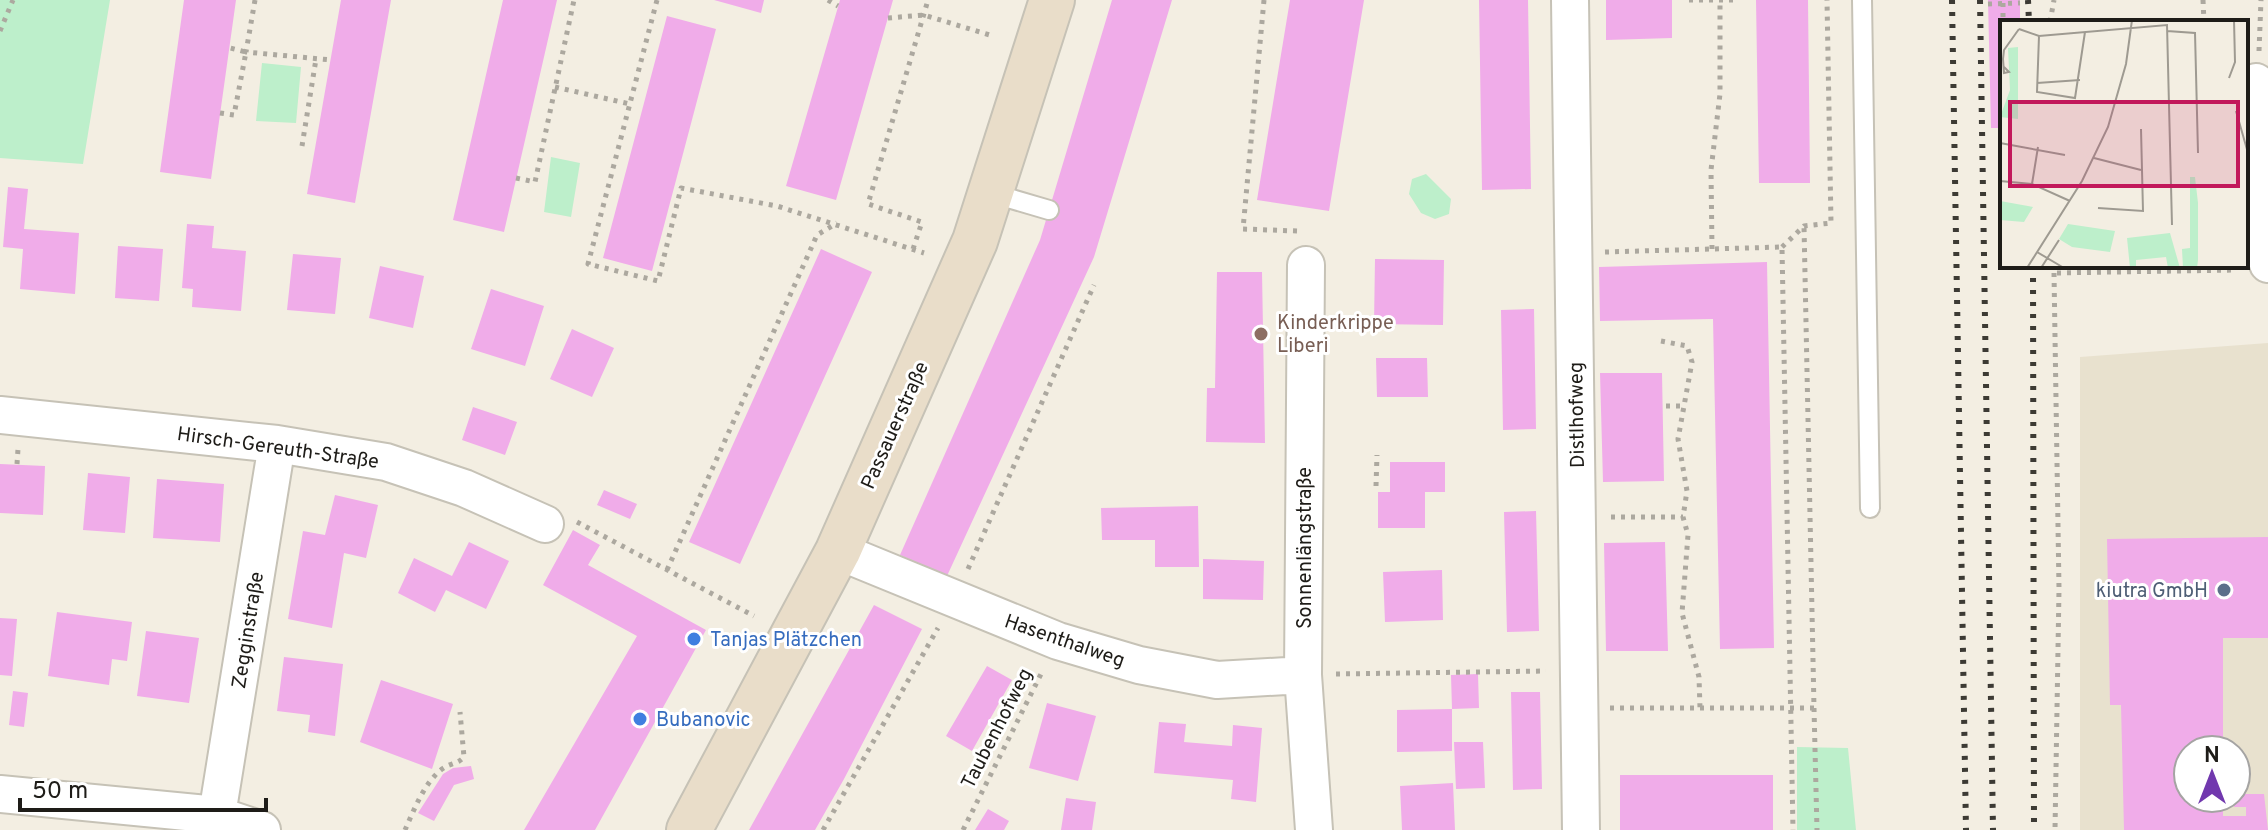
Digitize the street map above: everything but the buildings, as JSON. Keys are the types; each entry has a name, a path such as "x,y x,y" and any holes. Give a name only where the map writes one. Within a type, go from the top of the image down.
{"street":[{"name":"Passauerstraße","path":"689,830 838,551 975,241 1052,0"},
{"name":"Distlhofweg","path":"1570,0 1581,830"},
{"path":"2256,82 2258,232 2268,264"},
{"name":"Sonnenlängstraße","path":"1306,265 1303,675 1314,830"},
{"name":"Hirsch-Gereuth-Straße","path":"0,415 277,444 386,462 464,488 545,524"},
{"name":"Zegginstraße","path":"217,815 277,444"},
{"name":"Hasenthalweg","path":"838,551 1058,641 1139,665 1217,680 1303,675"},
{"path":"0,794 217,815 262,830"}],"lane":[{"path":"1862,0 1870,508"},
{"path":"991,193 1049,210"}],"path":[{"path":"0,31 13,0"},
{"path":"220,113 234,115 255,0"},
{"path":"516,178 535,182 574,0"},
{"path":"657,0 588,264 658,281 681,188 777,206 924,253"},
{"path":"828,0 838,6"},
{"path":"913,249 922,222 868,204 928,0"},
{"path":"1264,0 1243,229 1304,231 1306,265"},
{"path":"1689,0 1738,0"},
{"path":"1712,249 1711,170 1720,94 1720,0"},
{"path":"1572,253 1782,247 1804,226 1831,223 1827,0"},
{"path":"2050,20 2050,7 2054,0"},
{"path":"2203,0 2204,20"},
{"path":"2256,82 2261,0"},
{"path":"2003,3 2003,20"},
{"path":"1988,4 2020,3"},
{"path":"888,18 924,15 993,36"},
{"path":"230,48 331,60"},
{"path":"302,146 316,59"},
{"path":"555,87 630,104"},
{"path":"667,570 817,235 837,223"},
{"path":"1804,226 1817,830"},
{"path":"1782,247 1793,830"},
{"path":"2055,830 2059,589 2054,269 2228,270"},
{"path":"823,830 955,598 1094,285"},
{"path":"1661,341 1681,342 1690,352 1691,371 1678,439 1687,491 1683,517 1688,535 1682,613 1699,677 1700,708"},
{"path":"1666,406 1683,406"},
{"path":"1376,486 1377,455"},
{"path":"1578,517 1683,517"},
{"path":"545,524 571,519 754,616"},
{"name":"Taubenhofweg","path":"963,830 1058,641"},
{"path":"1303,675 1581,671"},
{"path":"1581,708 1814,708"},
{"path":"405,830 432,780 441,769 464,757 460,712"}],"shaded area":[{"path":"2268,343 2268,830 2080,830 2080,357"}],"green space":[{"path":"0,0 110,0 83,164 0,158"},
{"path":"262,63 301,67 296,123 256,121"},
{"path":"551,157 580,163 571,217 544,212"},
{"path":"1426,174 1451,199 1449,214 1435,219 1421,213 1409,194 1412,179"},
{"path":"1797,747 1848,748 1856,830 1797,830"}],"railway":[{"path":"1952,0 1966,830"},
{"path":"1980,0 1993,830"},
{"path":"2028,0 2029,20"},
{"path":"2033,268 2034,830"}],"place":[{"name":"Kinderkrippe Liberi","path":"1261,334"},
{"name":"kiutra GmbH","path":"2224,590"},
{"name":"Tanjas Plätzchen","path":"694,639"},
{"name":"Bubanovic","path":"640,719"}]}
